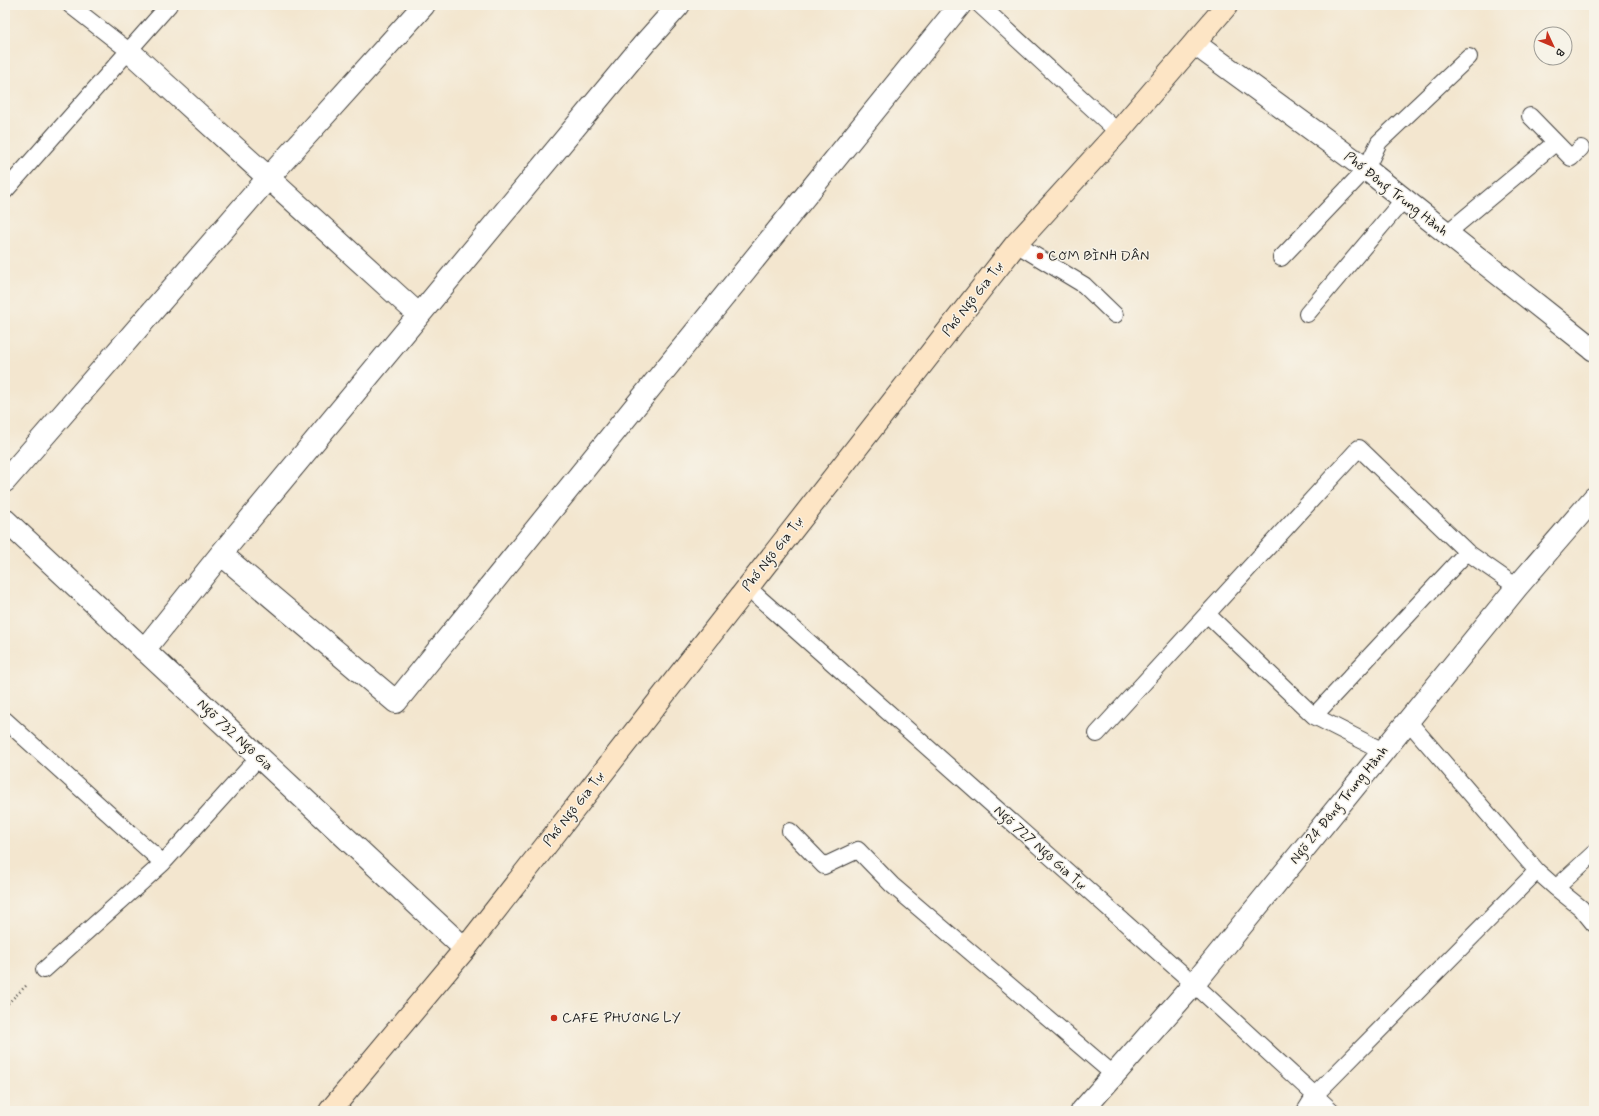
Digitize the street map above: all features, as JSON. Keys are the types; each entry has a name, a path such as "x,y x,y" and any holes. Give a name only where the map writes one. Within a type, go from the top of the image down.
{"main road":[{"name":"Phố Ngô Gia Tự","path":"330,1111 465,949 1016,244 1118,132 1227,5"}],"street":[{"path":"5,481 269,177 424,5"},
{"path":"144,650 221,554 644,44 679,5"},
{"path":"221,554 396,702 960,5"},
{"name":"Phố Đông Trung Hành","path":"1195,44 1366,169 1594,350"},
{"path":"129,51 269,177 419,316"},
{"name":"Ngõ 24 Đông Trung Hành","path":"1082,1111 1113,1074 1194,984 1382,751 1517,587 1594,498"},
{"name":"Ngõ 732 Ngô Gia","path":"5,520 465,949"}],"lane":[{"path":"70,5 129,51"},
{"path":"5,191 169,5"},
{"path":"980,5 1118,132"},
{"path":"1281,258 1366,169 1379,142 1469,57"},
{"path":"1530,116 1570,158 1581,148"},
{"path":"1447,233 1555,143"},
{"path":"1307,314 1404,199"},
{"path":"1016,244 1084,285 1115,314"},
{"path":"1097,734 1359,448 1467,552 1517,587"},
{"path":"1314,716 1467,552"},
{"name":"Ngõ 727 Ngô Gia Tự","path":"747,587 1194,984 1332,1111"},
{"path":"1207,614 1314,716 1382,751"},
{"path":"5,720 163,863"},
{"path":"1408,721 1537,871 1581,908 1594,924"},
{"path":"44,970 163,863 259,757"},
{"path":"790,831 824,866 858,850 892,885 1113,1074"},
{"path":"1556,888 1594,852"},
{"path":"1305,1111 1315,1095 1537,871"}],"path":[{"path":"5,1006 44,970"}],"place":[{"name":"CƠM BÌNH DÂN","path":"1040,256"},
{"name":"CAFE PHƯƠNG LY","path":"554,1018"}]}
